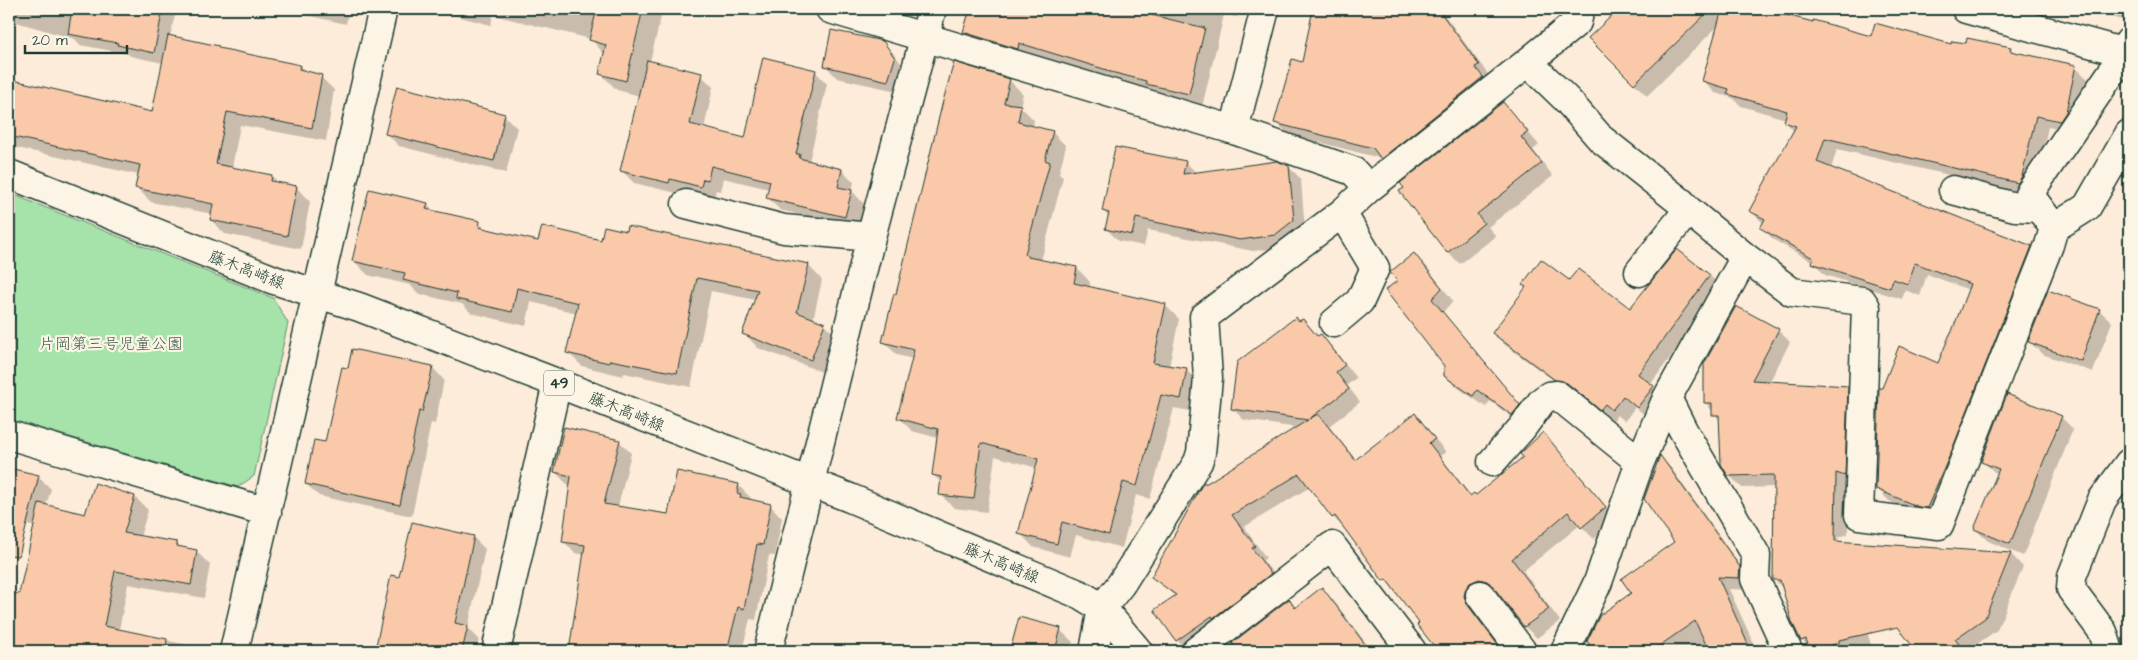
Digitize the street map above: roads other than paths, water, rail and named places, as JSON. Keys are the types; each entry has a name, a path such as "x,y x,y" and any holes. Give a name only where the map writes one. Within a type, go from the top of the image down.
{"street":[{"path":"234,651 383,9"},
{"path":"830,9 1234,130 1353,171 1369,188"},
{"path":"768,651 871,237 932,9"},
{"path":"1234,130 1265,9"},
{"path":"1094,651 1102,608 1121,584 1198,462 1203,444 1208,378 1204,317 1342,213 1369,188 1577,22 1580,9"},
{"path":"1528,62 1567,100 1601,139 1682,202 1688,210 1745,257 1792,292 1862,301 1866,307 1859,515 1939,525 2049,245 2046,218 2029,194 2112,72 2126,47 1966,9"},
{"path":"1953,190 2015,207 2046,218 2087,207 2129,134"},
{"name":"藤木高崎線","path":"9,174 274,280 359,306 850,498 1081,595 1102,608 1138,651"},
{"path":"686,204 784,229 871,237"},
{"path":"1639,272 1688,210"},
{"path":"1334,323 1360,301 1375,268 1342,213"},
{"path":"1565,651 1598,582 1640,462 1667,398 1745,257"},
{"path":"496,651 557,383"},
{"path":"1492,462 1542,402 1549,396 1557,395 1640,462"},
{"path":"1667,398 1683,430 1756,555 1755,579 1788,651"},
{"path":"9,435 267,512"},
{"path":"2109,651 2103,632 2071,589 2072,576 2102,500 2129,463"},
{"path":"1196,651 1332,546 1412,651"},
{"path":"1480,595 1522,651"}],"park label":[{"name":"片岡第三号児童公園","path":"111,343"}]}
